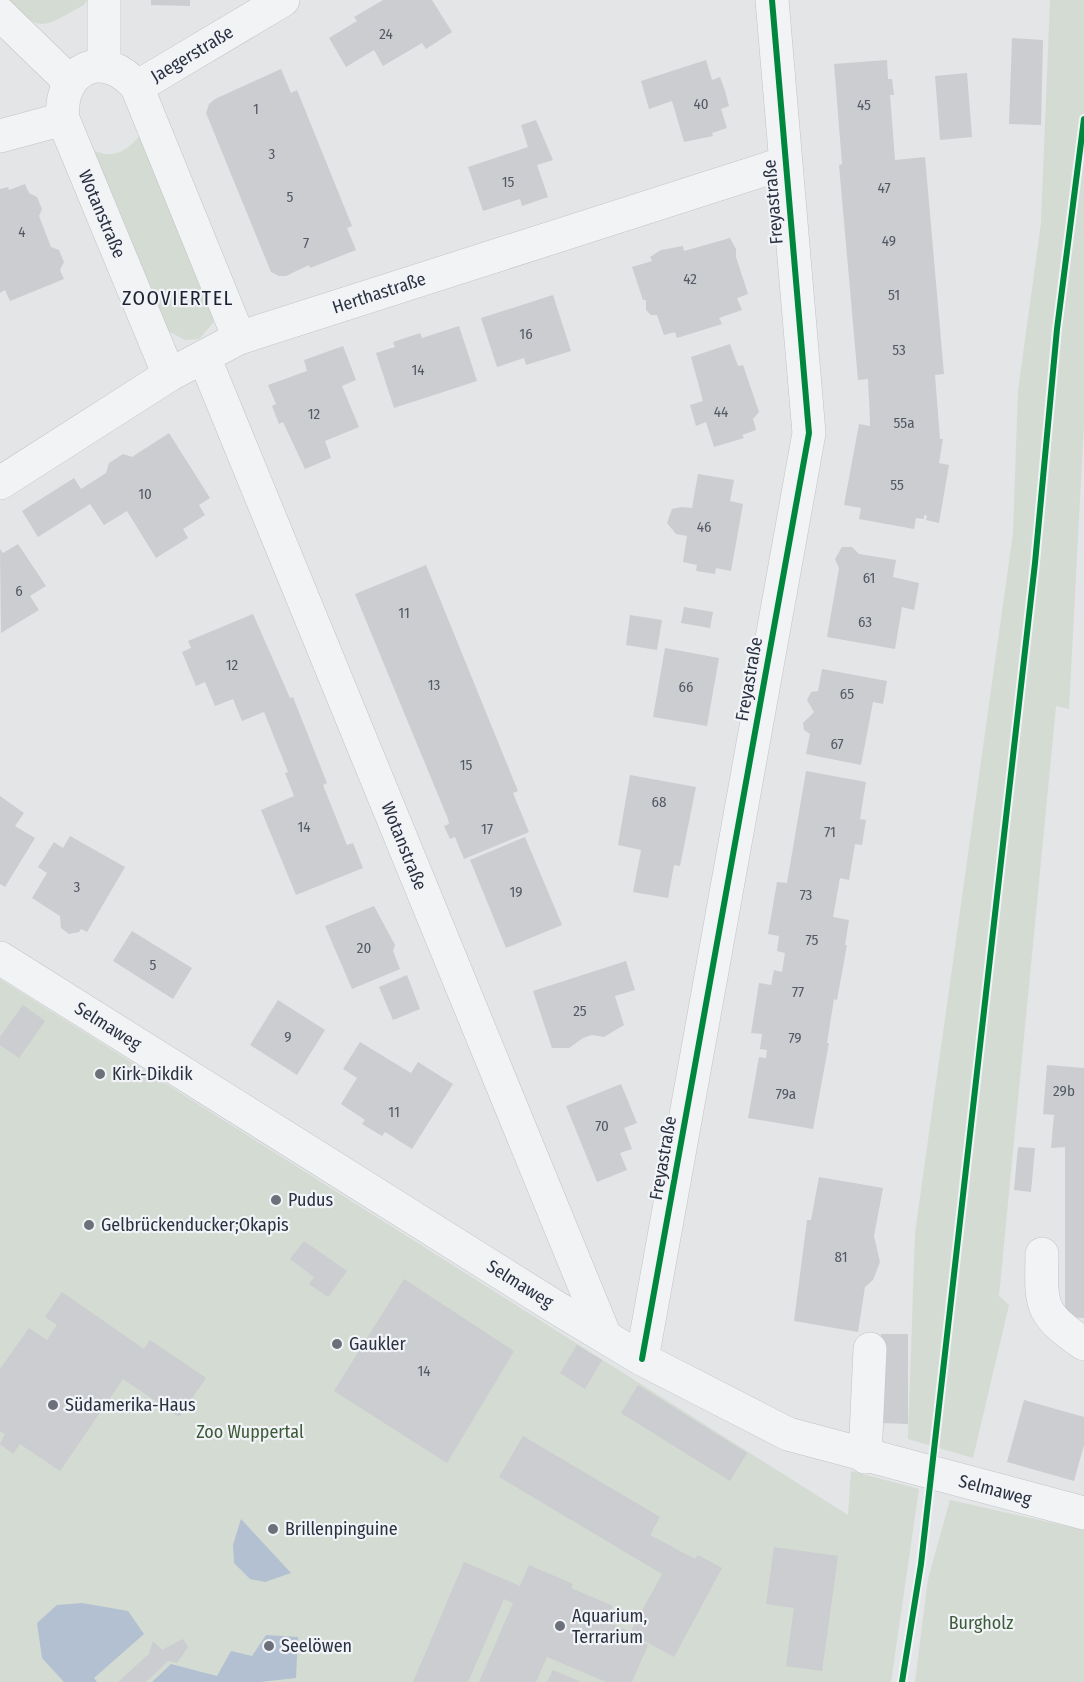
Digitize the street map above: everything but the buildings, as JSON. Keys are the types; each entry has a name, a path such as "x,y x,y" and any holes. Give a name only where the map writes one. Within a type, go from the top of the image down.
{"street":[{"path":"0,136 63,119 61,101 69,81 81,70 104,64 104,0"},
{"name":"Jaegerstraße","path":"104,64 126,73 137,87 283,0"},
{"name":"Freyastraße","path":"642,1359 808,433 772,0"},
{"path":"0,14 69,81"},
{"path":"137,87 239,338"},
{"name":"Wotanstraße","path":"63,119 169,375"},
{"name":"Herthastraße","path":"0,483 169,375 239,338 785,163"},
{"name":"Wotanstraße","path":"204,357 605,1336"},
{"name":"Selmaweg","path":"0,958 642,1359 788,1434 1084,1513"},
{"path":"1042,1254 1041,1297 1047,1313 1058,1326 1084,1344"},
{"path":"865,1456 870,1349"}],"green space":[{"path":"7,0 87,0 84,5 43,24 28,19"},
{"path":"1050,0 1084,0 1084,423 1069,709 1056,706 999,1296 1009,1305 973,1458 908,1439 915,1233 1013,533 1018,391 1041,223"},
{"path":"141,134 214,309 213,323 199,339 185,340 166,330 89,148 104,154 118,153 130,146"},
{"name":"Zoo Wuppertal","path":"0,979 848,1515 851,1471 919,1489 891,1682 0,1682"},
{"name":"Burgholz","path":"950,1500 1084,1530 1084,1682 915,1682 928,1579"}],"water":[{"path":"241,1519 291,1573 265,1582 250,1579 234,1563 233,1545"},
{"path":"82,1603 128,1611 144,1634 94,1678 97,1682 64,1682 42,1658 37,1623 57,1605"},
{"name":"Seelöwen","path":"266,1635 298,1637 296,1678 260,1682 152,1682 171,1664 217,1676 231,1651 252,1656"}],"cycle path":[{"path":"642,1359 809,433 772,0"},
{"path":"902,1682 921,1564 1035,563 1057,329 1084,119"}],"place":[{"name":"Kirk-Dikdik","path":"100,1074"},
{"name":"Pudus","path":"276,1200"},
{"name":"Gelbrückenducker;Okapis","path":"89,1225"},
{"name":"Gaukler","path":"337,1344"},
{"name":"Südamerika-Haus","path":"53,1405"},
{"name":"Brillenpinguine","path":"273,1529"},
{"name":"Aquarium, Terrarium","path":"560,1626"},
{"name":"Seelöwen","path":"269,1646"}],"district":[{"name":"ZOOVIERTEL","path":"178,298"}]}
